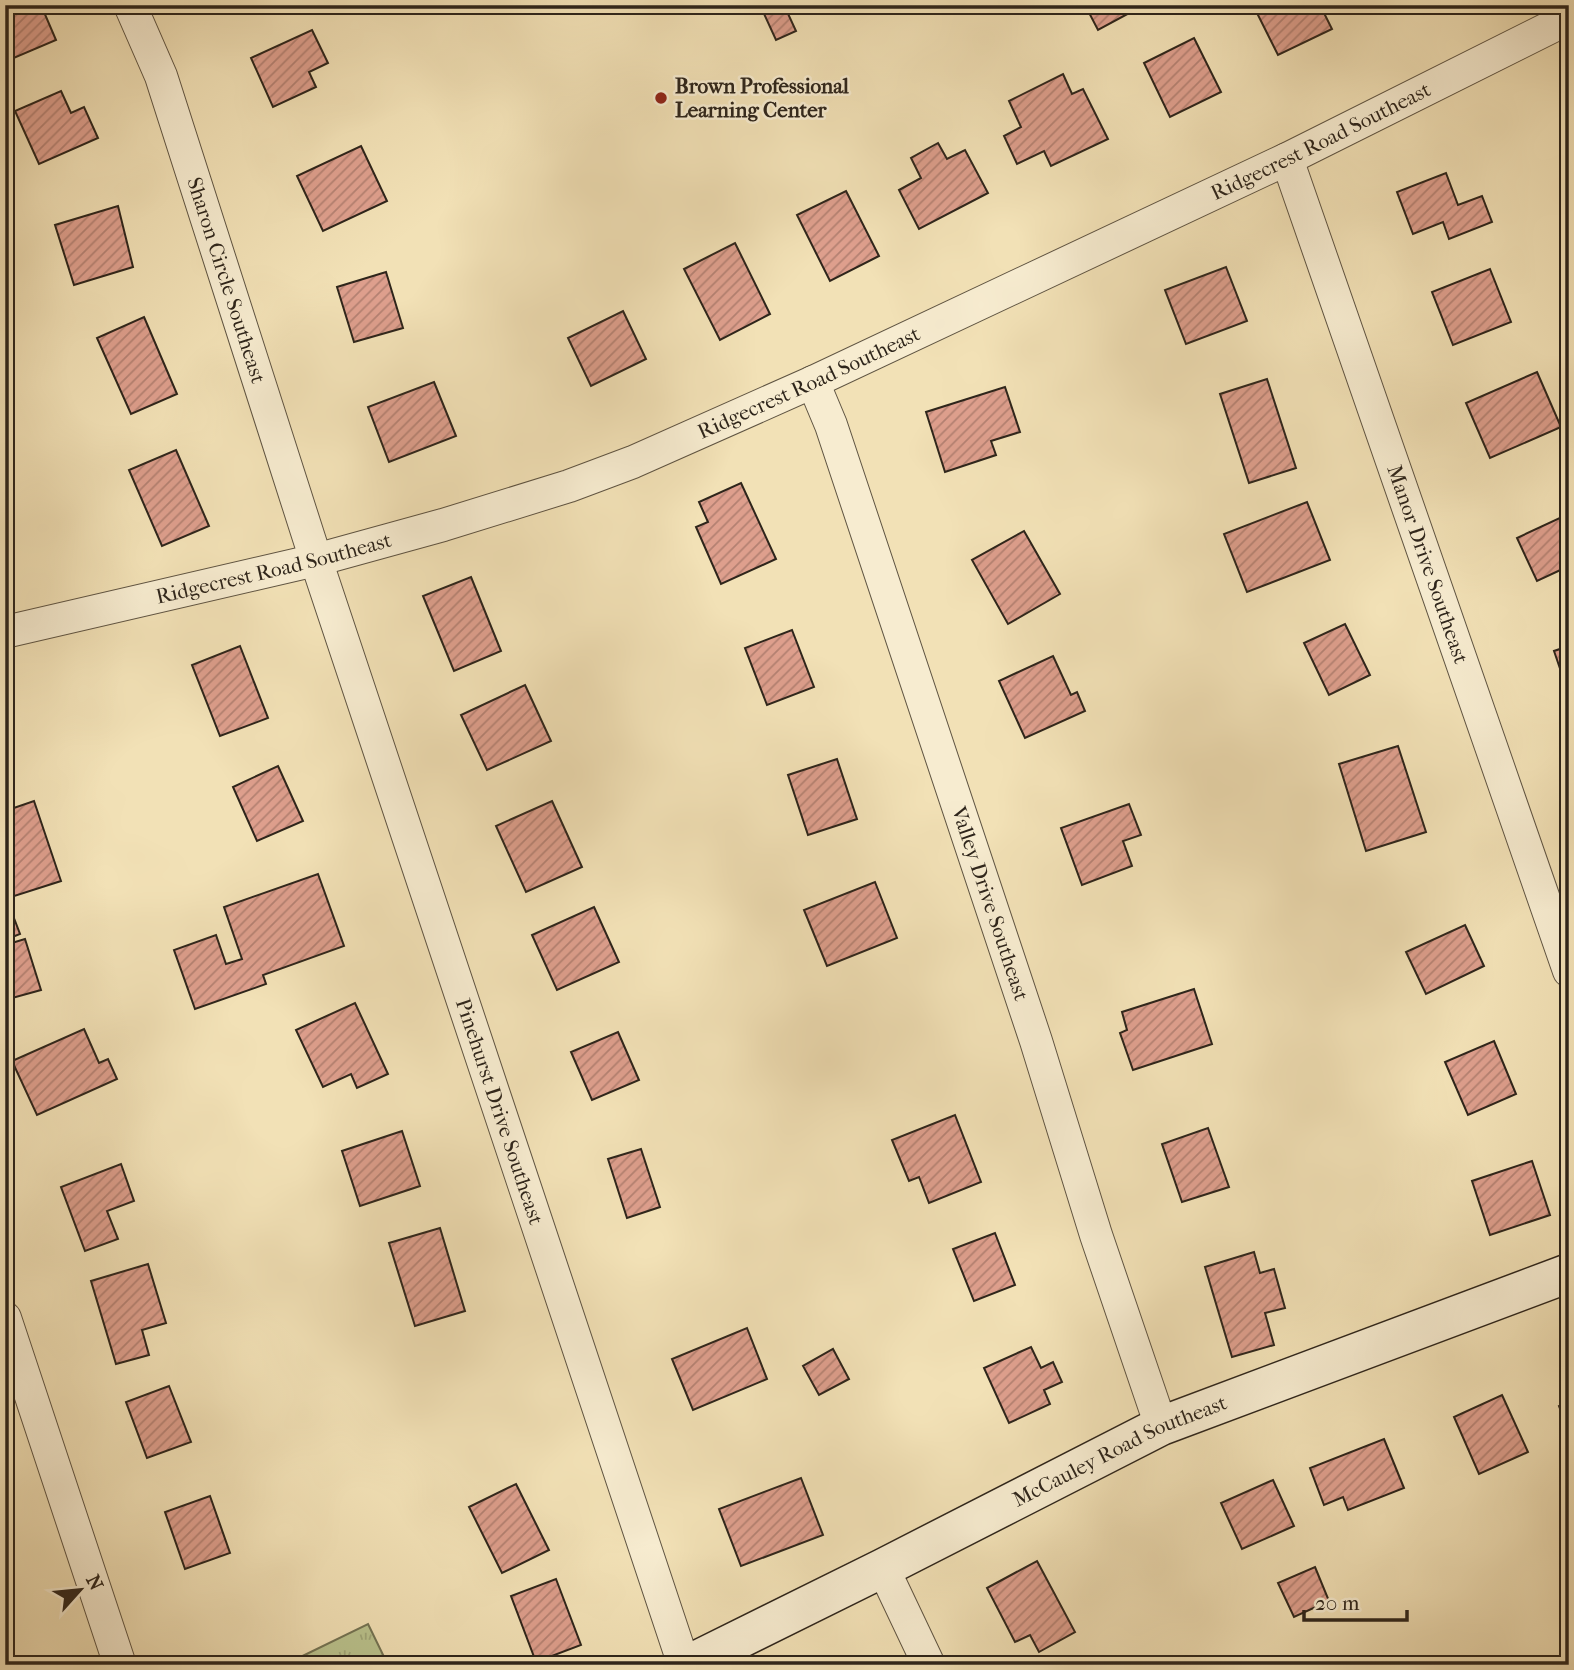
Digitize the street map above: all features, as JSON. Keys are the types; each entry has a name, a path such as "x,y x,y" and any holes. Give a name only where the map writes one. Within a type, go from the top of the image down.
{"street":[{"name":"Sharon Circle Southeast","path":"130,5 161,76 316,560"},
{"name":"Ridgecrest Road Southeast","path":"5,632 316,560 443,525 569,486 679,443 1287,159 1569,18"},
{"name":"Manor Drive Southeast","path":"1287,159 1569,971"},
{"name":"Valley Drive Southeast","path":"813,382 831,425 1161,1426"},
{"name":"Pinehurst Drive Southeast","path":"316,560 685,1665"},
{"name":"McCauley Road Southeast","path":"685,1665 883,1568 1161,1426 1569,1273"},
{"path":"5,1318 120,1665"},
{"path":"883,1568 929,1665"}],"green space":[{"path":"368,1624 388,1665 284,1665"}],"building":[{"path":"5,5 41,5 56,40 9,60 5,51"},
{"path":"760,5 784,5 796,31 776,40"},
{"path":"1085,5 1130,5 1133,11 1098,30"},
{"path":"1253,5 1320,5 1332,29 1278,55"},
{"path":"312,30 328,63 309,72 316,87 273,107 251,58"},
{"path":"1194,38 1221,92 1170,117 1144,63"},
{"path":"1063,74 1072,94 1083,89 1108,139 1051,166 1044,151 1017,164 1004,136 1021,127 1009,101"},
{"path":"61,91 71,113 84,107 98,138 39,164 15,111"},
{"path":"938,143 947,159 965,150 988,193 919,229 899,190 921,178 911,158"},
{"path":"361,146 387,201 323,231 297,176"},
{"path":"1446,173 1458,205 1482,196 1492,222 1449,239 1443,222 1413,234 1397,192"},
{"path":"846,191 879,256 830,281 797,215"},
{"path":"118,206 133,267 74,285 55,225"},
{"path":"735,243 770,314 720,340 684,269"},
{"path":"1226,267 1247,321 1186,344 1165,290"},
{"path":"1490,269 1511,322 1453,345 1432,292"},
{"path":"386,272 403,328 354,342 337,287"},
{"path":"623,311 646,359 591,386 568,338"},
{"path":"144,317 177,394 131,414 97,338"},
{"path":"1537,372 1561,427 1490,458 1466,403"},
{"path":"1267,379 1296,468 1249,483 1220,394"},
{"path":"434,382 456,436 389,462 368,407"},
{"path":"1005,387 1020,432 991,441 996,455 945,472 926,412"},
{"path":"176,450 209,526 162,546 129,470"},
{"path":"741,483 776,559 721,584 696,527 708,522 699,502"},
{"path":"1307,502 1330,560 1247,592 1224,534"},
{"path":"1564,516 1569,526 1569,566 1537,581 1517,538"},
{"path":"1024,531 1060,594 1008,624 972,560"},
{"path":"471,577 501,651 454,671 423,596"},
{"path":"1345,624 1370,675 1329,695 1304,643"},
{"path":"792,630 814,687 767,705 745,648"},
{"path":"240,646 268,718 220,736 192,665"},
{"path":"1569,646 1569,695 1554,651"},
{"path":"1053,656 1071,695 1077,692 1085,711 1025,738 999,681"},
{"path":"525,685 551,741 487,770 461,715"},
{"path":"1398,746 1426,832 1366,851 1339,764"},
{"path":"837,759 857,819 808,835 788,775"},
{"path":"278,766 303,821 257,841 233,787"},
{"path":"34,801 61,881 5,899 5,811"},
{"path":"552,801 582,867 526,892 496,826"},
{"path":"1129,804 1141,835 1123,841 1132,866 1082,885 1061,828"},
{"path":"318,874 344,946 263,975 266,984 195,1009 174,950 216,935 226,964 242,959 224,907"},
{"path":"875,882 897,938 827,966 804,910"},
{"path":"9,905 20,934 5,940 5,907"},
{"path":"594,907 619,962 557,990 532,935"},
{"path":"1465,925 1484,966 1426,994 1406,952"},
{"path":"25,939 41,990 5,1000 5,945"},
{"path":"1194,989 1212,1044 1133,1070 1120,1033 1127,1030 1122,1012"},
{"path":"355,1003 388,1074 357,1088 351,1074 323,1087 296,1030"},
{"path":"84,1029 99,1063 108,1059 117,1079 37,1115 12,1061"},
{"path":"618,1032 639,1080 592,1100 571,1052"},
{"path":"1494,1041 1516,1094 1468,1115 1445,1062"},
{"path":"955,1115 981,1182 929,1203 919,1177 909,1181 892,1140"},
{"path":"1208,1128 1229,1187 1182,1202 1162,1144"},
{"path":"402,1131 420,1186 360,1206 342,1151"},
{"path":"641,1149 660,1207 627,1218 608,1159"},
{"path":"1532,1161 1550,1215 1490,1235 1472,1181"},
{"path":"121,1164 134,1201 107,1211 118,1239 85,1251 61,1187"},
{"path":"440,1228 465,1311 415,1326 389,1243"},
{"path":"995,1233 1015,1285 974,1301 953,1249"},
{"path":"1254,1252 1260,1273 1274,1269 1285,1308 1265,1313 1274,1345 1232,1357 1205,1267"},
{"path":"148,1264 166,1323 142,1330 149,1355 116,1364 91,1281"},
{"path":"747,1328 767,1379 693,1410 672,1359"},
{"path":"1031,1347 1041,1368 1053,1362 1062,1382 1044,1390 1050,1404 1009,1423 984,1368"},
{"path":"833,1349 849,1379 819,1395 803,1366"},
{"path":"169,1386 191,1442 147,1458 126,1402"},
{"path":"1502,1395 1528,1452 1479,1474 1454,1417"},
{"path":"1569,1402 1569,1432 1559,1406"},
{"path":"1384,1439 1404,1488 1348,1510 1343,1497 1324,1505 1310,1468"},
{"path":"801,1478 823,1535 741,1566 719,1509"},
{"path":"1273,1480 1294,1526 1242,1549 1221,1503"},
{"path":"516,1484 549,1550 502,1573 469,1507"},
{"path":"210,1496 230,1553 185,1569 165,1512"},
{"path":"1037,1561 1075,1632 1039,1652 1030,1635 1015,1642 987,1588"},
{"path":"1315,1567 1329,1601 1294,1617 1278,1583"},
{"path":"556,1579 581,1645 536,1662 511,1596"}],"place":[{"name":"Brown Professional Learning Center","path":"661,98"}]}
